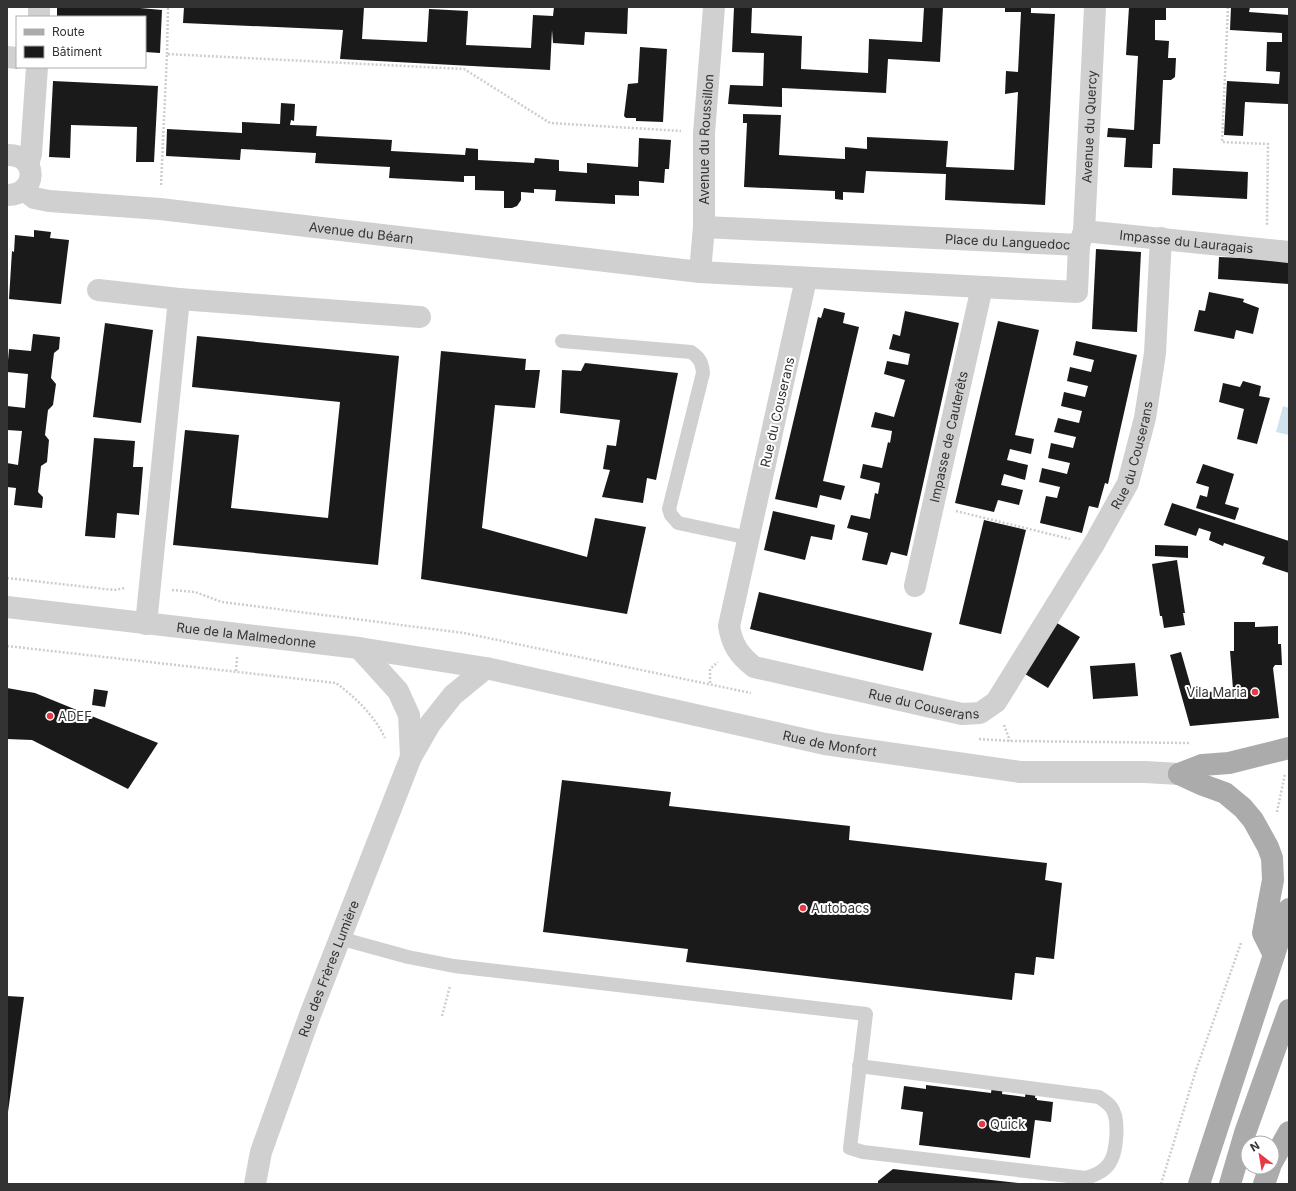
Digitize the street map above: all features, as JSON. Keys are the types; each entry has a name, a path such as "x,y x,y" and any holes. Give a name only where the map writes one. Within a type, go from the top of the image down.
{"main road":[{"path":"1179,774 1202,765 1288,758"},
{"path":"1179,774 1225,793 1253,820 1268,847 1272,858 1273,880 1263,933 1274,954"},
{"path":"1199,1184 1289,909"},
{"path":"1230,1184 1245,1133 1289,1010"},
{"path":"1280,1148 1289,1132"}],"street":[{"name":"Avenue du Roussillon","path":"700,272 704,227 704,133 714,7"},
{"name":"Avenue du Quercy","path":"1081,238 1095,7"},
{"name":"Avenue du Béarn","path":"16,192 31,180 28,164 31,154 37,68"},
{"path":"7,156 16,156 28,164"},
{"name":"Avenue du Béarn","path":"16,192 49,201 160,209 700,272"},
{"name":"Place du Languedoc","path":"700,272 1077,292 1081,238 704,227"},
{"name":"Impasse du Lauragais","path":"1081,238 1161,238 1289,252"},
{"name":"Rue du Couserans","path":"806,278 729,626 731,641 742,658 754,667 962,714 980,713 996,702 1094,544 1128,482 1145,418 1154,353 1161,238"},
{"name":"Impasse de Cauterêts","path":"915,586 982,287"},
{"path":"98,290 178,299 420,318"},
{"path":"146,624 178,299"},
{"name":"Rue de la Malmedonne","path":"7,607 359,648 486,668"},
{"name":"Rue des Frères Lumière","path":"359,648 398,690 409,715 412,757"},
{"name":"Rue des Frères Lumière","path":"255,1184 261,1152 339,938 412,757 430,724 453,695 486,668"},
{"name":"Rue de Monfort","path":"486,668 825,744 1020,772 1145,772 1179,774"}],"lane":[{"path":"562,341 691,352 699,357 702,363 703,373 669,509 671,515 678,522 749,538"},
{"path":"339,938 454,966 866,1014 859,1066 850,1148 863,1152 1086,1178 1098,1174 1109,1164 1114,1153 1117,1123 1112,1108 1099,1097 859,1066"}],"path":[{"path":"160,209 168,7"},
{"path":"1228,7 1222,142 1268,144 1266,250"},
{"path":"167,54 464,69 550,122 704,133"},
{"path":"933,505 1094,544"},
{"path":"7,578 114,590 131,587"},
{"path":"7,646 336,683 355,697 382,731 391,751 412,757"},
{"path":"1268,847 1288,758"},
{"path":"1161,1184 1196,1070 1243,938"},
{"path":"442,1016 454,966"}],"water":[{"path":"1283,406 1289,408 1289,435 1276,432"}],"building":[{"path":"57,7 129,7 162,10 160,53 146,52 146,16 57,16"},
{"path":"184,7 364,7 362,39 427,42 429,9 468,11 466,45 531,48 533,15 553,16 554,7 628,7 627,34 585,32 584,45 553,43 552,30 550,70 340,59 343,30 183,23"},
{"path":"734,7 752,7 751,33 802,36 801,69 868,73 869,39 922,42 924,7 943,7 940,62 888,59 886,93 782,88 782,107 728,104 730,85 763,86 764,53 732,52"},
{"path":"1005,7 1031,7 1031,13 1055,14 1045,205 945,200 946,174 866,171 864,193 843,192 843,200 835,199 835,191 744,187 747,123 743,123 743,114 781,115 779,155 845,159 845,147 867,149 867,137 948,141 946,167 1014,170 1018,92 1005,94 1006,71 1018,72 1021,12 1005,12"},
{"path":"1129,7 1166,7 1166,20 1155,20 1155,40 1169,41 1168,58 1176,58 1175,77 1171,80 1163,80 1160,144 1153,144 1152,168 1124,167 1126,138 1107,137 1108,128 1134,130 1138,56 1126,55"},
{"path":"1231,7 1250,7 1249,12 1289,15 1289,104 1245,102 1243,136 1224,135 1227,81 1279,84 1280,72 1266,71 1267,42 1282,42 1282,33 1230,30"},
{"path":"640,47 667,49 663,122 636,121 636,118 626,118 624,116 628,84 638,83"},
{"path":"53,81 158,86 154,162 136,162 137,127 71,125 70,158 49,157"},
{"path":"281,103 295,104 294,121 291,120 290,125 317,126 316,136 392,140 391,151 465,155 466,148 478,149 478,160 534,163 535,158 559,160 559,171 587,173 587,163 638,167 639,138 671,140 669,169 665,169 664,183 639,181 639,196 615,195 615,204 555,201 556,190 534,189 534,193 521,192 521,200 517,206 512,208 504,208 504,191 475,190 475,176 464,176 464,182 389,178 390,167 315,163 316,153 241,149 240,160 166,156 167,129 242,133 242,122 280,124"},
{"path":"1173,168 1248,172 1247,199 1172,195"},
{"path":"34,230 51,232 50,238 69,240 61,304 9,299 12,251 14,252 15,235 34,237"},
{"path":"1096,249 1141,252 1137,332 1092,329"},
{"path":"1219,257 1289,260 1289,284 1218,279"},
{"path":"1209,292 1244,299 1243,302 1259,308 1253,334 1236,330 1234,339 1194,331 1199,310 1205,311"},
{"path":"824,308 845,313 843,323 859,327 823,481 845,486 841,500 820,495 817,508 775,499 818,317 821,318"},
{"path":"905,311 959,323 907,556 891,552 887,565 862,560 868,533 847,528 851,515 870,519 875,493 878,494 880,483 860,478 863,464 882,468 888,442 890,443 892,431 871,427 875,412 894,417 905,380 884,374 887,361 908,365 910,354 889,349 893,334 900,336"},
{"path":"998,321 1039,330 1015,435 1034,439 1031,454 1010,449 1007,460 1028,465 1025,480 1004,474 1001,485 1023,490 1019,505 998,500 994,512 955,503"},
{"path":"105,323 153,330 141,423 93,417"},
{"path":"33,334 60,337 59,349 54,353 51,378 56,384 53,405 48,410 45,435 49,440 47,462 41,466 38,492 43,497 42,508 14,505 16,488 7,487 7,463 18,465 22,431 7,430 7,406 25,408 28,374 7,372 9,349 31,351"},
{"path":"197,336 399,356 378,565 173,545 185,430 239,435 231,508 328,518 340,402 192,387"},
{"path":"1076,341 1137,355 1108,484 1105,483 1098,508 1089,506 1082,533 1040,523 1046,496 1057,498 1060,487 1039,482 1042,468 1067,474 1070,463 1048,458 1051,443 1073,448 1076,437 1054,432 1058,418 1079,423 1082,411 1061,406 1064,392 1085,397 1088,386 1067,381 1070,367 1091,372 1094,360 1073,355"},
{"path":"441,351 526,359 525,370 540,370 535,408 495,405 482,528 587,557 595,518 646,527 627,614 421,579"},
{"path":"585,363 678,373 656,480 647,478 643,503 602,497 610,470 603,469 607,445 616,446 620,420 560,413 562,370 581,371"},
{"path":"1243,381 1261,386 1259,396 1270,398 1257,444 1237,439 1244,409 1219,402 1223,383 1240,387"},
{"path":"94,438 135,441 133,467 143,467 139,515 117,513 115,538 85,536"},
{"path":"1203,464 1234,474 1225,504 1239,508 1235,520 1196,508 1200,495 1207,497 1209,487 1196,483"},
{"path":"1172,503 1289,541 1289,573 1262,564 1265,557 1224,543 1223,546 1209,540 1211,532 1199,528 1196,536 1164,525"},
{"path":"773,511 835,525 832,540 811,536 805,560 764,550"},
{"path":"984,520 1026,530 1001,634 959,624"},
{"path":"1155,545 1188,546 1188,558 1155,556"},
{"path":"1177,560 1185,613 1183,613 1185,625 1164,628 1162,616 1160,616 1152,564"},
{"path":"759,592 932,633 923,671 750,629"},
{"path":"1234,622 1255,622 1255,627 1278,626 1278,644 1281,644 1282,665 1275,665 1273,668 1279,718 1190,726 1170,655 1181,652 1193,694 1233,689 1230,651 1234,651"},
{"path":"1057,623 1080,637 1048,688 1025,674"},
{"path":"1135,663 1138,696 1093,699 1090,666"},
{"name":"ADEF","path":"7,688 35,693 158,743 128,789 32,740 7,739"},
{"path":"94,689 108,691 105,707 92,705"},
{"name":"Autobacs","path":"562,780 671,792 669,806 850,826 849,840 1047,863 1045,880 1062,883 1054,959 1036,957 1034,975 1015,973 1012,1000 686,962 688,949 543,932"},
{"path":"7,996 24,997 8,1112 7,1112"},
{"path":"926,1085 991,1093 992,1086 1003,1087 1002,1094 1025,1097 1026,1090 1036,1091 1035,1098 1037,1098 1037,1100 1053,1102 1051,1122 1035,1120 1030,1158 919,1145 923,1112 901,1109 904,1086 926,1089"},
{"path":"893,1169 1019,1184 878,1184 878,1181"}],"place":[{"name":"Vila Maria","path":"1255,692"},
{"name":"ADEF","path":"50,716"},
{"name":"Autobacs","path":"803,908"},
{"name":"Quick","path":"982,1124"}]}
